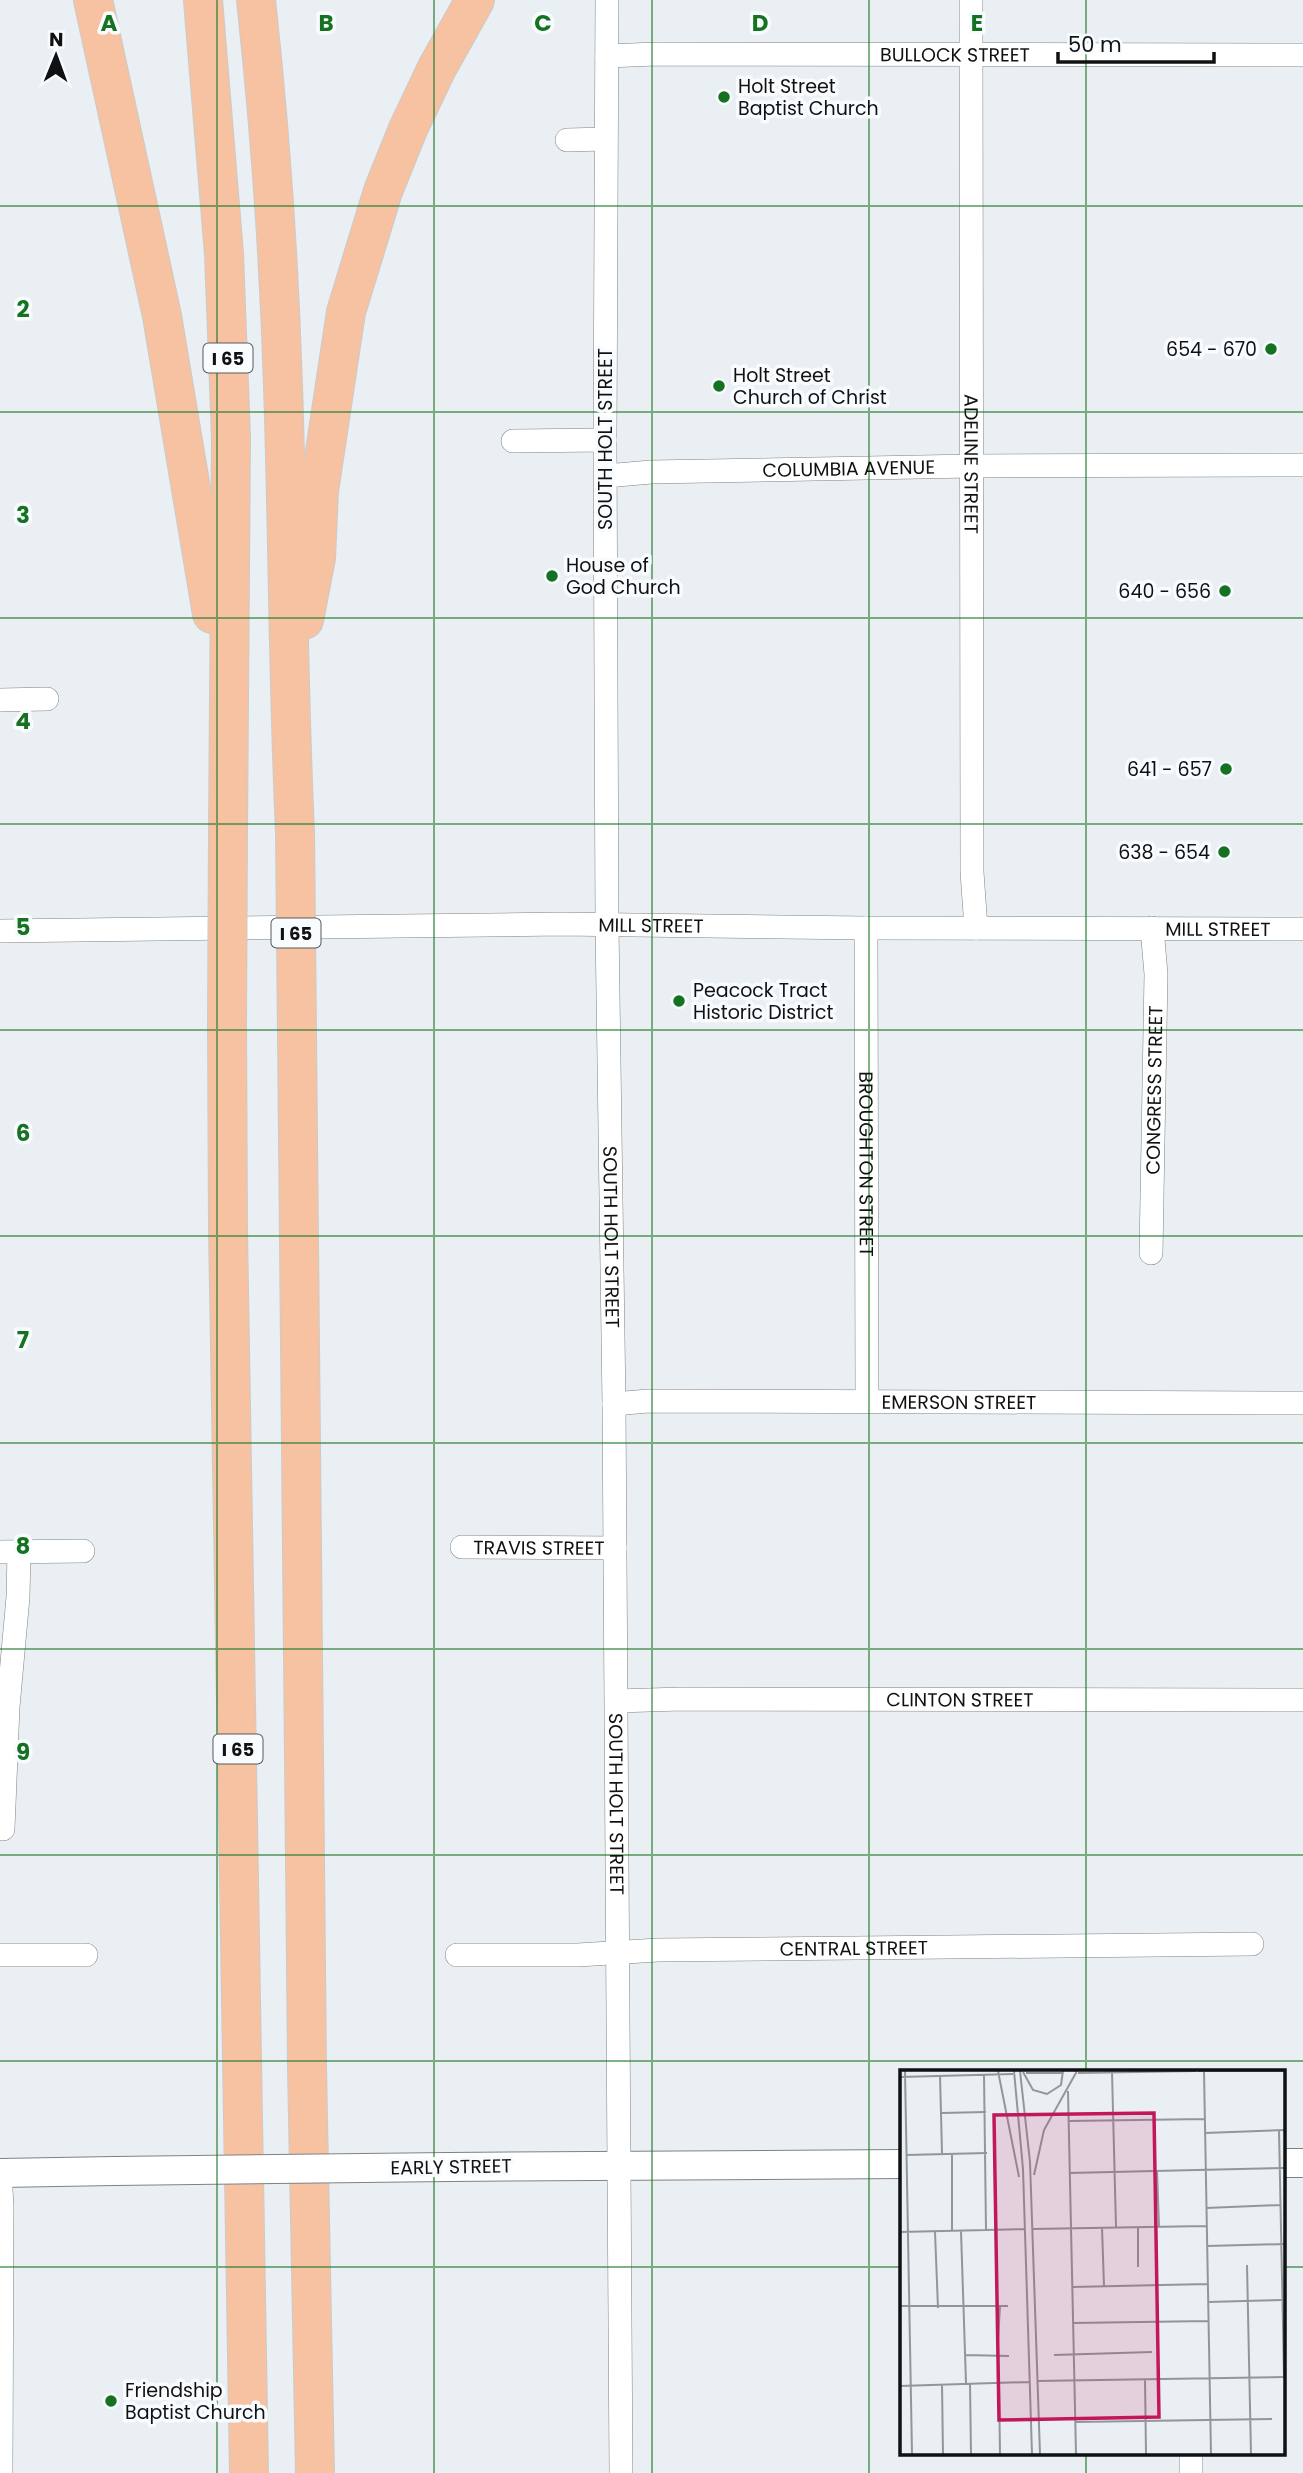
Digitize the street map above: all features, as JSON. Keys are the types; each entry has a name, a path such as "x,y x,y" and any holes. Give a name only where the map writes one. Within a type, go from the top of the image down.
{"highway":[{"path":"93,0 128,149 162,316 229,716"},
{"name":"I 65","path":"203,0 224,254 231,438 228,1243 249,2473"},
{"name":"I 65","path":"256,0 280,307 289,702 295,832 307,2067 314,2473"},
{"path":"289,702 316,558 319,491 346,312 383,191 408,129 437,68 475,0"}],"street":[{"name":"SOUTH HOLT STREET","path":"607,0 607,925 617,1701 621,2473"},
{"name":"ADELINE STREET","path":"971,0 972,872 976,928"},
{"name":"BULLOCK STREET","path":"607,56 1303,55"},
{"path":"567,141 605,139"},
{"path":"513,441 605,440"},
{"name":"COLUMBIA AVENUE","path":"606,475 972,466 1303,466"},
{"path":"0,700 47,699"},
{"name":"MILL STREET","path":"0,931 607,925 1303,929"},
{"name":"BROUGHTON STREET","path":"866,928 867,1401"},
{"name":"CONGRESS STREET","path":"1151,1253 1156,974 1152,928"},
{"name":"EMERSON STREET","path":"614,1404 648,1401 1303,1403"},
{"name":"TRAVIS STREET","path":"461,1547 615,1548"},
{"path":"3,1829 8,1707 18,1597 9,1552 83,1551"},
{"name":"CLINTON STREET","path":"617,1701 1303,1700"},
{"name":"CENTRAL STREET","path":"457,1955 578,1955 659,1950 1252,1944"},
{"path":"0,1955 86,1955"},
{"name":"EARLY STREET","path":"0,2173 900,2164"},
{"path":"0,2173 1,2473"}],"place":[{"name":"Holt Street Baptist Church","path":"724,97"},
{"name":"654 - 670","path":"1271,349"},
{"name":"Holt Street Church of Christ","path":"719,386"},
{"name":"House of God Church","path":"552,576"},
{"name":"640 - 656","path":"1225,591"},
{"name":"641 - 657","path":"1226,769"},
{"name":"638 - 654","path":"1224,852"},
{"name":"Peacock Tract Historic District","path":"679,1001"},
{"name":"Friendship Baptist Church","path":"111,2401"}]}
